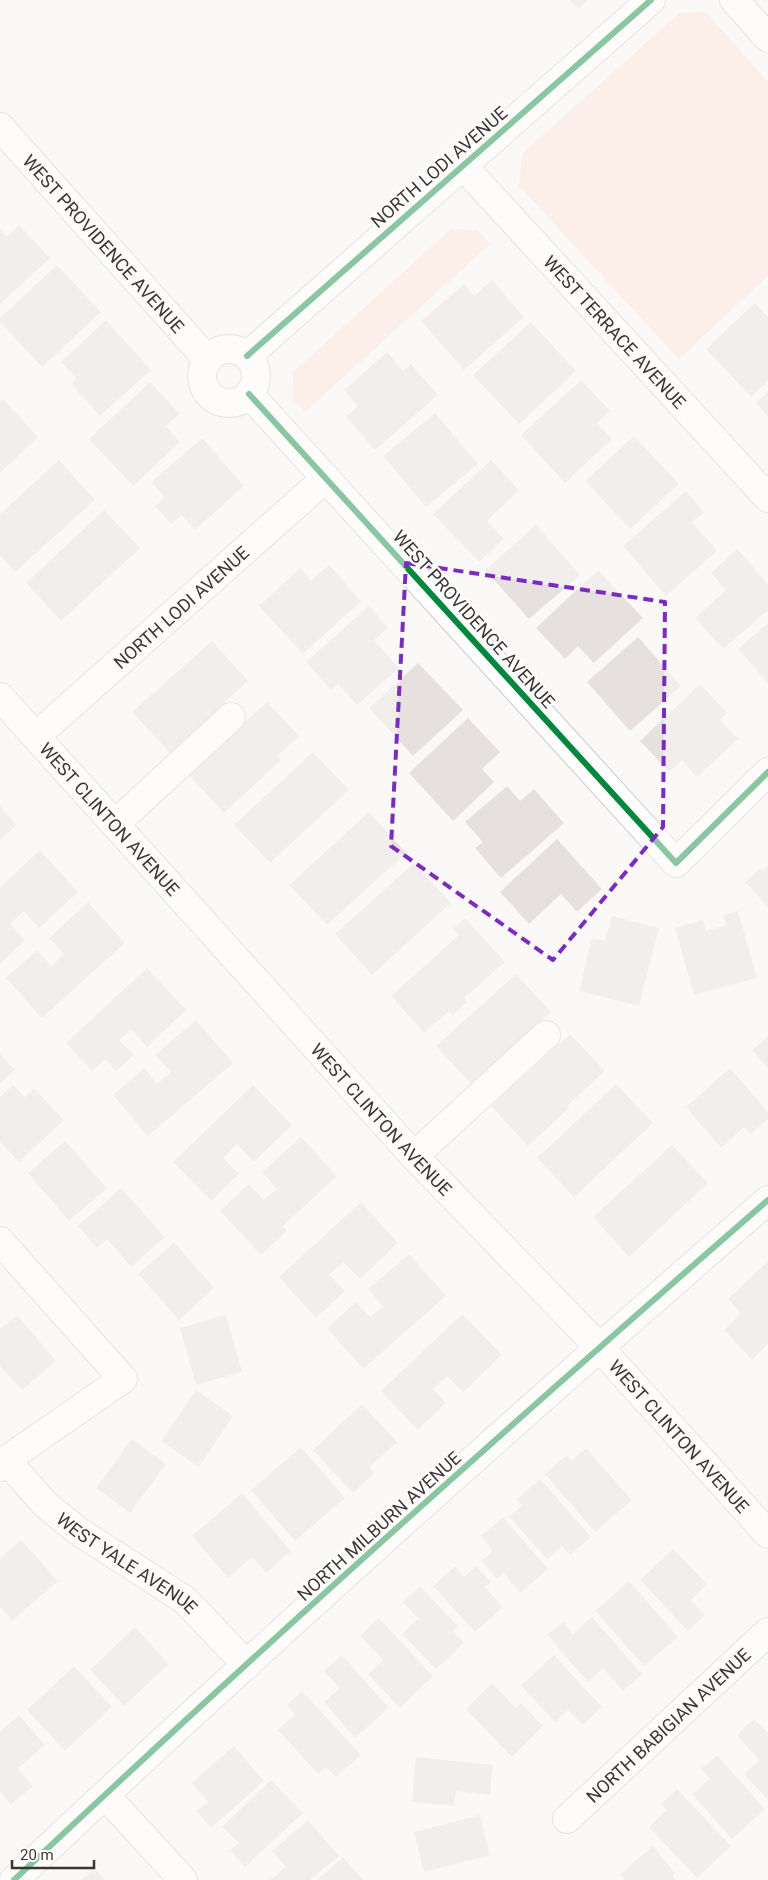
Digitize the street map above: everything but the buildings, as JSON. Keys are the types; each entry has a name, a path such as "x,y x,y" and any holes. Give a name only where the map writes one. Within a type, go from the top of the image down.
{"street":[{"name":"NORTH LODI AVENUE","path":"247,356 652,0"},
{"path":"734,0 768,38"},
{"name":"WEST PROVIDENCE AVENUE","path":"0,127 208,360"},
{"name":"WEST TERRACE AVENUE","path":"463,166 768,498"},
{"path":"222,350 232,350 247,356 253,363 256,379 249,394 242,400 234,403 224,403 216,400 204,386 202,377 203,368 208,360 222,350"},
{"name":"WEST PROVIDENCE AVENUE","path":"249,394 676,863 768,772"},
{"name":"NORTH LODI AVENUE","path":"36,736 326,478"},
{"name":"WEST CLINTON AVENUE","path":"0,697 414,1156 599,1347 768,1534"},
{"path":"115,824 231,717"},
{"path":"414,1156 546,1035"},
{"name":"NORTH MILBURN AVENUE","path":"14,1880 104,1795 599,1347 768,1200"},
{"path":"0,1241 123,1378 3,1464"},
{"name":"WEST YALE AVENUE","path":"3,1464 45,1504 78,1531 185,1600 247,1665"},
{"name":"NORTH BABIGIAN AVENUE","path":"567,1819 768,1632"},
{"path":"104,1795 183,1880"}],"highlighted area":[{"path":"406,563 665,602 663,827 553,960 391,846"}],"shaded area":[{"path":"706,12 768,82 768,276 679,359 519,186 522,154 679,13"},
{"path":"451,229 477,230 490,244 305,412 292,398 293,372"}],"cycle path":[{"path":"247,356 651,0"},
{"path":"249,394 676,863 768,772"},
{"path":"14,1880 388,1536 768,1200"}]}
